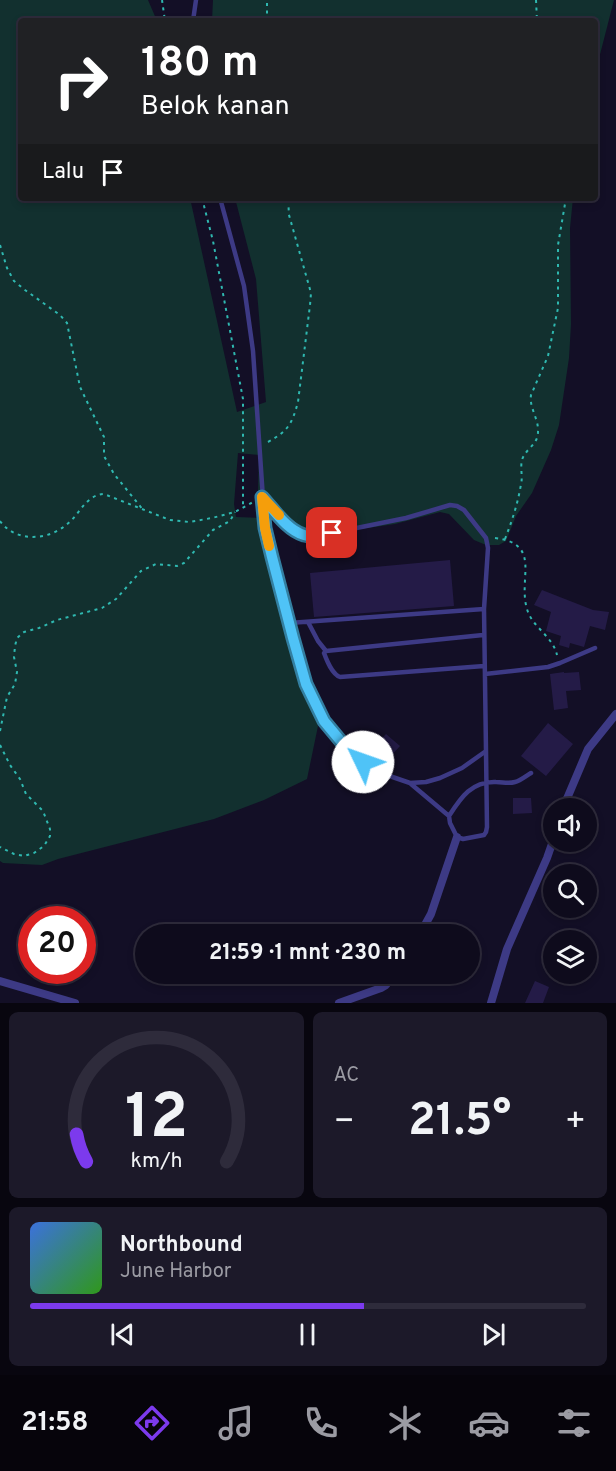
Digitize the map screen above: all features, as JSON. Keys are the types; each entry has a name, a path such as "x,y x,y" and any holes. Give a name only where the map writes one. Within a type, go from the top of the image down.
{"street":[{"path":"567,798 588,749 616,714"},
{"path":"426,924 457,837"},
{"path":"491,1003 507,949 549,852"},
{"path":"0,981 75,1003"},
{"path":"339,1003 387,984"}],"lane":[{"path":"194,18 196,0"},
{"path":"221,201 244,286 253,351 265,528 306,684 324,721 349,751 378,772 410,783 449,816"},
{"path":"262,497 285,522 305,536 317,536 406,518 450,505 464,510 486,538 488,548 483,635 487,783 486,832 480,837 463,839 457,837 449,816 459,800 476,785 487,783 516,782 531,773"},
{"path":"289,623 484,609"},
{"path":"308,622 326,651 324,654 336,676 484,666"},
{"path":"326,651 483,635"},
{"path":"485,674 548,667 595,648"},
{"path":"410,783 440,778 462,768 486,751"}],"path":[{"path":"162,0 165,18"},
{"path":"267,0 267,18"},
{"path":"536,0 537,18"},
{"path":"203,201 213,241 243,399 243,508"},
{"path":"260,446 280,436 288,429 293,418 298,402 310,305 311,293 289,215 288,201"},
{"path":"505,539 515,515 522,482 522,460 536,442 538,432 530,401 548,356 558,308 558,245 565,201"},
{"path":"0,245 7,268 14,281 68,323 80,387 104,437 104,456 114,474 144,511"},
{"path":"0,521 16,535 32,538 48,535 64,527 96,494 104,494 170,520 189,522 235,512 262,497"},
{"path":"0,731 7,697 15,684 17,672 14,657 17,638 24,632 57,620 102,608 116,599 141,571 156,564 177,566 184,563 213,531 230,521 235,512"},
{"path":"476,527 488,537 505,539 519,545 525,558 524,596 529,614 555,647 560,663"},
{"path":"0,745 26,794 43,811 50,828 50,836 44,846 34,853 24,856 14,854 0,846"}],"green space":[{"path":"0,0 148,0 156,18 18,18 18,201 191,201 237,412 266,402 256,279 236,201 573,201 570,228 569,358 559,425 532,493 516,516 506,541 499,545 486,545 474,540 449,514 440,512 395,524 354,530 339,536 299,539 286,531 262,504 258,491 259,455 238,453 234,504 236,517 261,518 279,610 318,726 307,779 264,800 214,819 42,865 0,861"},
{"path":"213,0 614,0 598,62 598,18 212,18"}],"building":[{"path":"450,560 454,606 314,617 310,573"},
{"path":"542,590 593,610 609,612 605,630 590,626 584,647 570,643 569,648 559,645 561,636 546,631 551,612 534,605"},
{"path":"579,672 581,690 566,691 568,708 554,710 550,674"},
{"path":"548,723 573,744 546,776 521,756"},
{"path":"386,734 400,746 390,757 376,745"},
{"path":"513,798 531,798 532,813 513,814"},
{"path":"535,981 549,987 543,1003 525,1003"}],"slow traffic":[{"path":"269,546 262,497 279,515"}],"route":[{"path":"332,533 305,536 295,531 262,497 265,528 306,684 324,721 349,751 363,762"}]}
